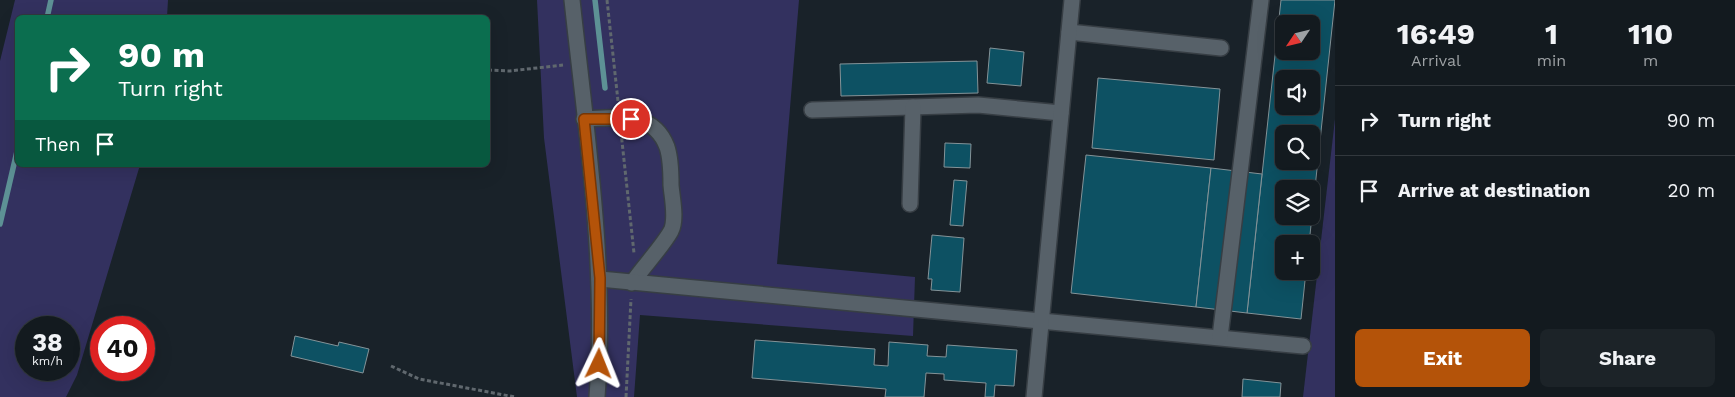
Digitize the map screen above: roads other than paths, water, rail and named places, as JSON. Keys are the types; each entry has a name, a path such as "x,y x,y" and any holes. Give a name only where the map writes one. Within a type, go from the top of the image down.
{"street":[{"path":"572,0 600,278 597,397"},
{"path":"1034,397 1072,0"},
{"path":"1220,337 1261,0"},
{"path":"1069,32 1221,48"},
{"path":"812,110 978,105 1061,114"},
{"path":"910,204 913,107"},
{"path":"584,119 620,118 642,120 653,126 667,147 670,160 672,229 632,283"},
{"path":"600,278 632,283 927,309 1041,322 1303,346"}],"waterway":[{"path":"48,15 51,0"},
{"path":"595,0 605,88"},
{"path":"0,224 15,160"}]}
